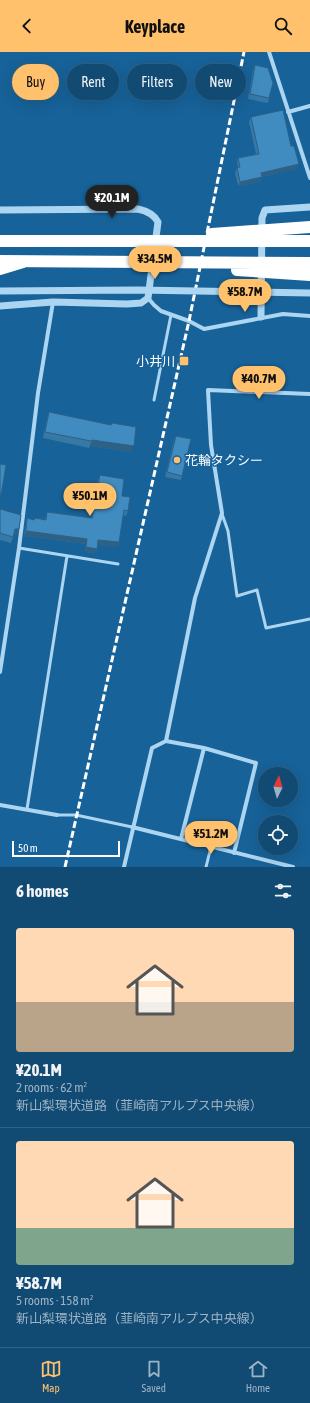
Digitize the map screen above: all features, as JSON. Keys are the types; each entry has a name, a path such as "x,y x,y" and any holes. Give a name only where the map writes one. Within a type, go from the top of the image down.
{"highway":[{"path":"111,242 310,227"},
{"path":"0,240 111,242 310,241"},
{"path":"0,261 310,263"},
{"path":"0,269 28,261"},
{"path":"109,262 310,275"}],"street":[{"path":"268,52 310,178"},
{"path":"288,112 310,106"},
{"path":"261,318 262,218 265,210 310,207"},
{"path":"0,210 138,209 147,211 156,217 158,222 148,298 141,303 53,302 0,306"},
{"path":"0,291 138,290 310,292"},
{"path":"148,298 161,311 189,320 204,329 283,314 310,316"},
{"path":"0,672 19,548 38,393 53,302"},
{"path":"166,741 195,598 222,513 211,445 208,390 310,394"},
{"path":"124,867 132,827 152,748 166,741 204,748 256,763 234,853"},
{"path":"181,839 204,748"},
{"path":"0,805 57,815"},
{"path":"132,827 291,867"}],"lane":[{"path":"154,400 171,315"},
{"path":"222,513 228,531 237,596 257,590 266,628 310,619"},
{"path":"19,548 118,564"},
{"path":"27,810 67,556"},
{"path":"57,815 76,815 132,827"},
{"path":"206,867 211,847"}],"building":[{"path":"255,65 268,68 273,83 269,98 250,94"},
{"path":"283,110 291,146 294,146 299,164 261,173 262,177 240,182 237,168 240,167 238,158 259,154 251,117"},
{"path":"49,412 111,425 112,423 136,427 134,446 91,441 45,432"},
{"name":"花輪タクシー","path":"176,436 191,439 182,476 167,472"},
{"path":"0,464 6,465 0,498"},
{"path":"100,475 124,479 122,496 130,497 128,511 124,510 119,542 98,540 97,549 86,547 87,539 26,531 27,518 34,520 35,518 46,520 47,512 92,518"},
{"path":"0,509 21,515 19,529 15,529 13,537 0,533"}],"railway":[{"path":"65,867 189,321 244,52"}],"place":[{"name":"小井川","path":"184,361"},
{"name":"花輪タクシー","path":"177,460"}]}
